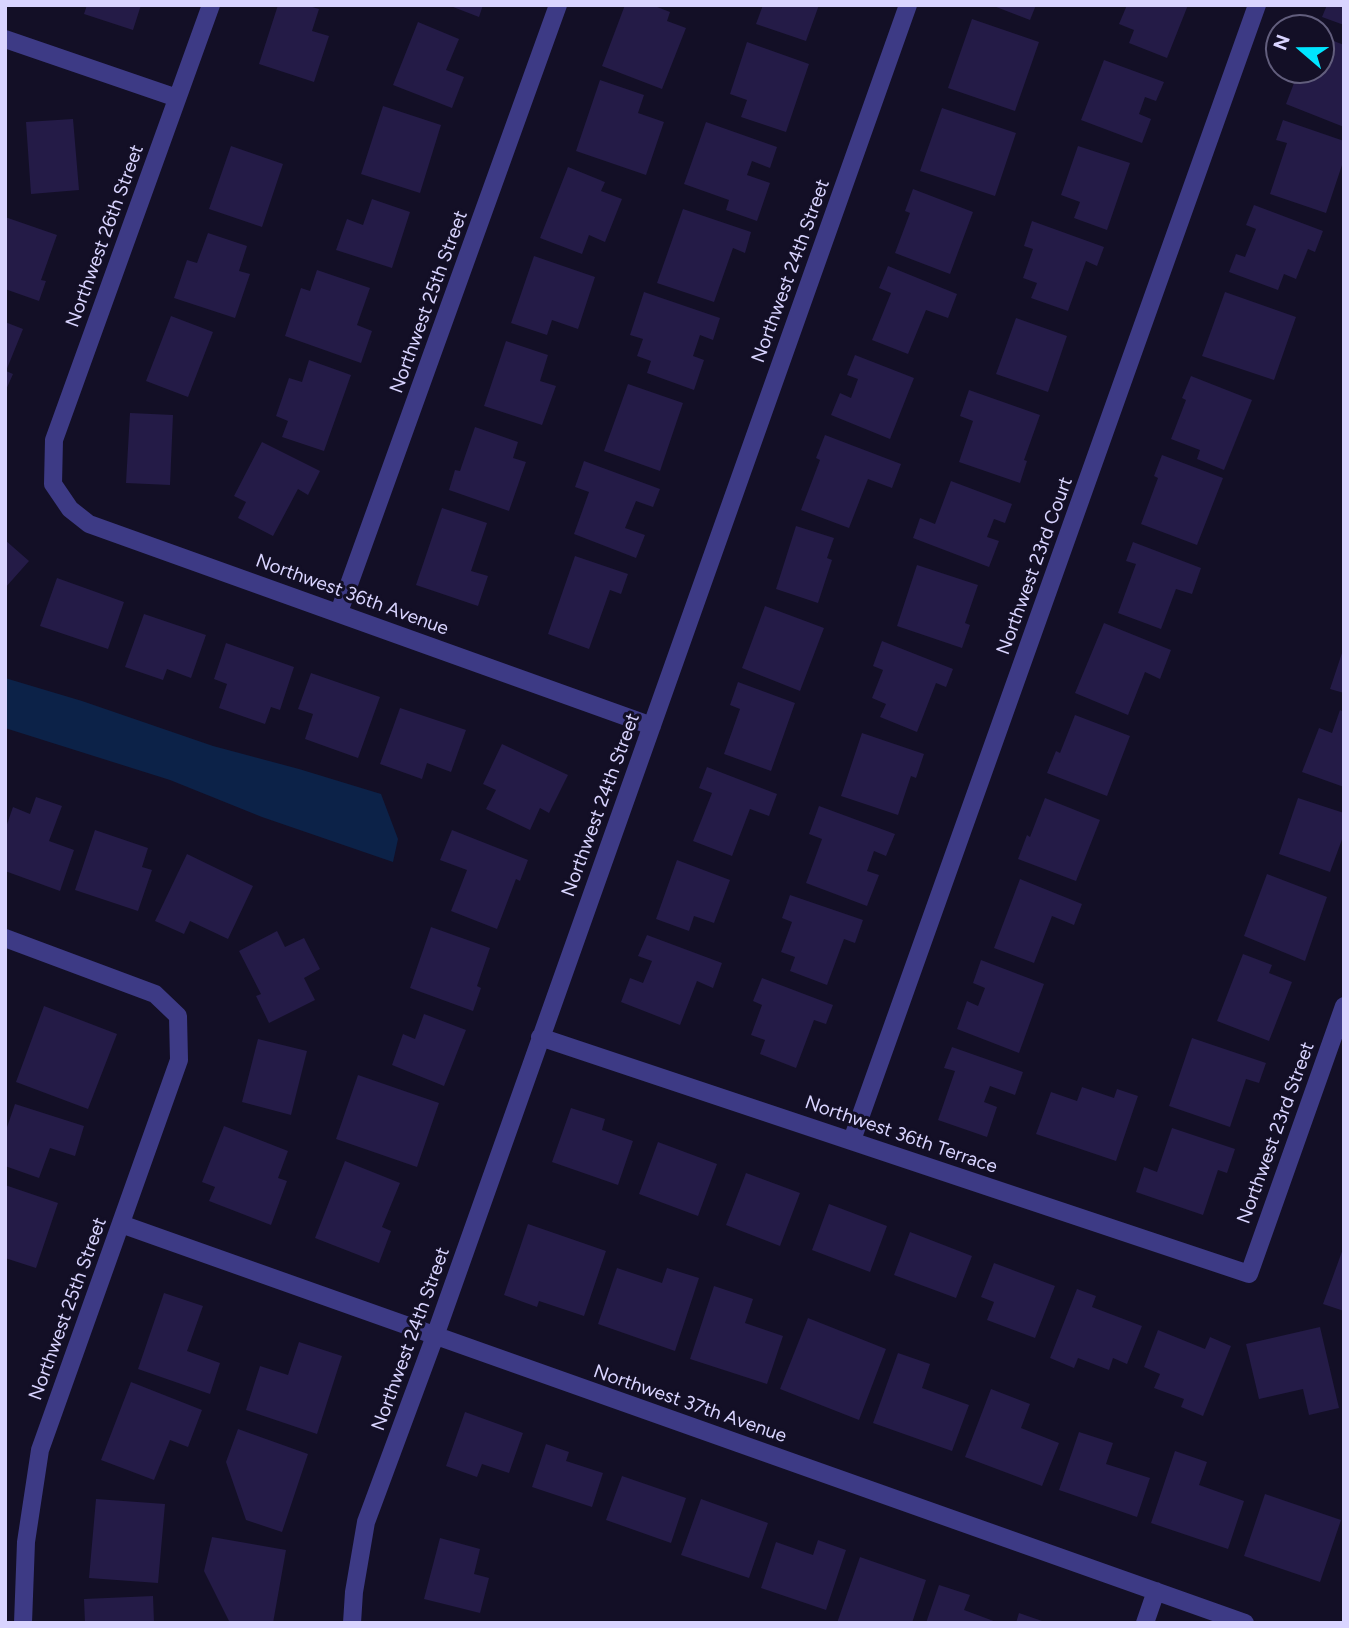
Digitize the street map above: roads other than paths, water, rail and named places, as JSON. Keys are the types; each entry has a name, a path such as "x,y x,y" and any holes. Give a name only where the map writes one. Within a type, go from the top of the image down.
{"street":[{"name":"Northwest 26th Street","path":"53,484 54,440 211,5"},
{"name":"Northwest 25th Street","path":"340,612 558,5"},
{"name":"Northwest 24th Street","path":"352,1623 354,1592 366,1522 435,1336 908,5"},
{"name":"Northwest 23rd Court","path":"852,1140 1257,5"},
{"path":"5,39 177,98"},
{"name":"Northwest 36th Avenue","path":"53,484 70,509 89,524 652,726"},
{"name":"Northwest 25th Street","path":"5,938 155,994 178,1017 179,1060 40,1450 26,1542 23,1623"},
{"name":"Northwest 23rd Street","path":"1249,1274 1344,1006"},
{"name":"Northwest 36th Terrace","path":"540,1037 1249,1274"},
{"name":"Northwest 37th Avenue","path":"121,1224 1245,1623"},
{"path":"1144,1623 1156,1591"}],"water":[{"path":"5,678 213,746 381,794 398,839 393,862 262,817 170,780 5,728"}]}
